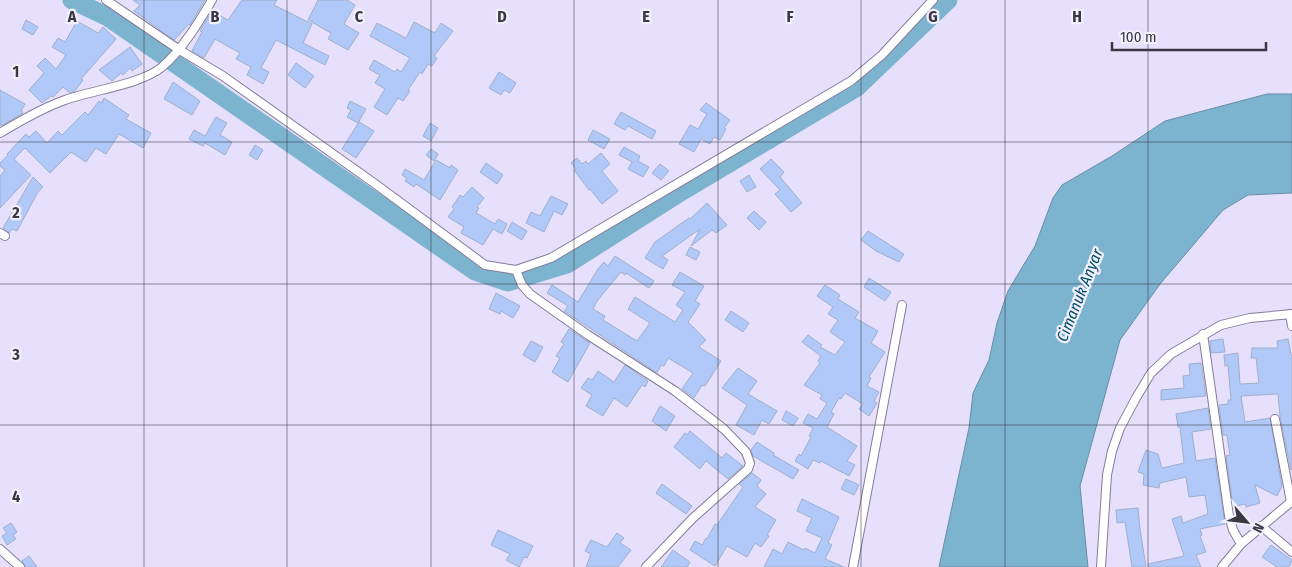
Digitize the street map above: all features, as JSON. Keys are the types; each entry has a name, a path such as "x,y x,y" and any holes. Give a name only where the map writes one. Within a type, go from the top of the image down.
{"street":[{"path":"106,0 230,81 485,265 516,272 551,258 851,80 882,55 933,0"},
{"path":"0,133 64,100 144,77 161,67 199,23 212,0"},
{"path":"516,272 522,285 530,294 674,391 724,429 746,452 749,458 748,469 693,518 646,567"},
{"path":"853,567 902,305"},
{"path":"1101,567 1107,475 1112,451 1120,428 1152,373 1171,354 1221,325 1250,318 1291,314 1292,326"},
{"path":"1203,334 1229,516 1233,530 1241,544"},
{"path":"1222,567 1241,544 1290,498 1275,418"},
{"path":"1261,526 1292,552"},
{"path":"0,550 20,567"}],"water":[{"name":"Cimanuk Anyar","path":"1267,94 1292,94 1292,193 1248,195 1223,210 1160,284 1120,340 1080,486 1088,567 939,567 969,428 973,393 989,360 997,323 1008,291 1035,246 1053,198 1062,185 1112,156 1165,121"}],"building":[{"path":"133,0 205,0 190,25 174,40 134,11 140,5"},
{"path":"242,0 277,0 274,5 312,24 303,43 329,56 325,65 276,40 261,68 269,72 263,84 247,75 251,67 236,59 240,53 215,39 204,58 192,51 202,32 200,31 212,11 228,20"},
{"path":"318,0 347,0 355,5 344,24 359,33 348,50 328,39 331,33 308,20"},
{"path":"26,20 38,27 33,35 22,29"},
{"path":"77,21 98,33 103,27 116,39 81,79 83,80 75,91 70,93 63,87 53,97 51,96 42,103 29,90 44,73 37,66 45,58 56,69 66,55 52,47 58,38 65,42"},
{"path":"414,22 435,33 441,23 453,31 434,56 437,58 432,66 428,64 422,74 420,72 403,101 398,98 387,115 374,107 385,89 375,83 380,75 369,69 374,60 395,72 397,69 401,72 410,58 370,36 377,23 406,38"},
{"path":"130,47 142,64 132,71 130,68 123,75 121,73 112,81 99,70"},
{"path":"296,63 314,76 305,88 288,75"},
{"path":"499,72 516,83 510,93 504,90 501,95 489,88"},
{"path":"173,82 200,101 192,115 164,99"},
{"path":"0,90 25,104 21,111 23,112 22,114 1,126 0,125"},
{"path":"104,98 129,115 126,119 151,133 143,148 119,134 106,154 96,148 86,162 71,152 50,173 25,148 14,159 31,175 0,208 0,176 5,170 0,166 0,163 7,154 26,134 29,137 36,131 47,143 58,131 62,135 85,112 88,115 99,101 101,103"},
{"path":"350,101 366,109 358,123 347,117 351,110 347,108"},
{"path":"706,103 730,120 724,128 726,129 720,140 714,137 710,144 701,139 694,152 679,144 690,125 698,129 707,114 700,110"},
{"path":"621,112 656,131 652,139 628,126 625,130 614,124"},
{"path":"216,117 227,123 220,135 232,142 225,155 205,143 203,146 189,139 194,130 205,136"},
{"path":"359,122 374,131 356,158 342,149"},
{"path":"430,123 438,128 431,141 423,136"},
{"path":"593,130 610,139 604,149 588,140"},
{"path":"255,145 263,150 257,160 249,155"},
{"path":"624,147 640,156 638,161 649,167 643,177 628,169 632,162 619,155"},
{"path":"431,149 438,154 434,161 426,155"},
{"path":"601,153 610,164 602,171 618,191 602,204 589,190 571,163 577,158 582,164 586,161 588,164"},
{"path":"771,159 784,172 780,177 802,203 791,212 775,194 780,190 760,169"},
{"path":"436,160 450,168 451,165 458,170 440,200 416,184 414,187 405,181 407,178 402,175 405,169 424,180"},
{"path":"486,163 503,175 497,184 480,172"},
{"path":"660,164 669,171 661,180 652,173"},
{"path":"749,175 756,187 747,192 740,181"},
{"path":"33,177 43,187 38,192 17,231 12,229 9,233 3,228"},
{"path":"472,187 484,198 477,207 479,208 476,213 495,224 498,219 507,224 502,234 493,229 483,245 461,233 464,227 448,217 460,195 463,197"},
{"path":"551,196 568,204 562,215 554,211 544,232 526,223 531,212 540,216"},
{"path":"707,203 727,225 716,233 712,230 691,246 700,229 662,256 668,260 663,269 645,258 655,242 690,219"},
{"path":"754,211 766,222 759,230 747,218"},
{"path":"512,222 527,231 522,240 507,231"},
{"path":"868,231 904,254 899,262 876,251 861,240"},
{"path":"690,247 700,252 696,260 686,255"},
{"path":"615,256 654,281 649,288 626,273 625,275 621,272 597,301 593,309 605,316 603,320 637,341 650,323 628,309 635,297 675,322 683,310 676,305 685,292 672,285 680,272 704,286 695,301 700,304 688,322 706,340 699,347 721,361 705,386 702,385 694,398 682,389 693,373 668,358 664,366 661,365 657,373 564,311 568,306 547,293 552,285 578,302 598,269 604,262 608,266"},
{"path":"869,278 891,292 885,301 864,287"},
{"path":"825,285 840,295 838,299 859,312 855,318 878,331 871,343 885,352 869,377 871,378 867,386 879,392 874,401 877,403 869,416 859,409 863,404 845,393 841,399 839,398 831,412 834,414 827,427 857,446 847,461 855,465 849,476 821,461 820,463 813,460 808,469 795,461 799,454 801,456 811,437 809,436 813,428 803,423 808,414 817,419 827,403 820,399 822,395 804,385 820,363 818,361 821,356 802,342 808,335 822,345 820,347 835,355 845,342 830,332 838,320 828,314 833,307 817,296"},
{"path":"496,293 520,306 513,318 501,311 500,314 489,309"},
{"path":"731,311 749,323 743,332 725,320"},
{"path":"569,329 590,343 568,382 552,372 560,358 556,356 564,344 561,342"},
{"path":"1223,339 1225,352 1211,353 1210,341"},
{"path":"1288,339 1292,355 1292,467 1291,470 1280,416 1278,394 1241,396 1245,422 1270,418 1282,486 1277,496 1255,485 1260,503 1246,507 1245,504 1233,507 1226,456 1230,455 1227,435 1223,435 1219,405 1228,404 1228,400 1231,400 1228,365 1225,366 1224,355 1238,353 1240,384 1259,383 1256,358 1251,358 1252,348 1278,348 1277,341"},
{"path":"531,341 543,347 535,362 523,355"},
{"path":"1201,363 1206,396 1161,400 1161,390 1184,388 1183,376 1190,375 1189,364"},
{"path":"625,365 648,381 645,387 642,385 627,407 614,398 603,416 586,406 592,395 581,388 588,378 592,380 598,371 614,382"},
{"path":"738,368 757,381 748,394 777,411 769,424 762,420 754,435 736,425 747,405 722,388"},
{"path":"660,406 675,416 666,431 652,421"},
{"path":"1208,408 1211,429 1192,432 1196,461 1215,458 1225,524 1200,529 1202,535 1200,536 1206,552 1196,555 1201,567 1149,567 1148,564 1184,556 1172,519 1181,516 1183,523 1208,514 1205,495 1189,497 1186,477 1160,483 1159,488 1143,485 1144,474 1138,472 1146,450 1158,454 1162,468 1184,463 1180,427 1178,427 1176,414"},
{"path":"786,411 798,418 793,426 782,420"},
{"path":"690,431 722,458 726,453 743,466 728,479 706,461 700,469 674,447 685,433 687,435"},
{"path":"757,442 774,453 773,455 799,470 793,479 753,456 751,450"},
{"path":"752,473 761,480 757,486 766,494 755,507 776,520 767,535 769,536 761,547 755,543 747,557 727,546 715,566 690,550 695,541 702,545 707,539 715,524 717,525 743,487 739,484"},
{"path":"846,479 859,485 854,495 841,489"},
{"path":"662,484 692,506 686,514 656,493"},
{"path":"802,499 839,517 828,543 832,545 825,559 844,567 764,567 773,549 782,554 788,542 815,553 822,538 806,531 812,518 797,511"},
{"path":"1138,508 1146,567 1132,567 1125,522 1117,523 1116,510"},
{"path":"11,523 17,532 13,535 16,539 7,545 2,536 7,533 3,528"},
{"path":"498,530 533,546 527,558 524,557 519,567 506,560 510,554 491,545"},
{"path":"617,533 624,538 620,543 631,550 618,567 586,567 591,554 585,551 591,540 607,547"},
{"path":"1271,545 1292,560 1289,567 1277,567 1262,557"},
{"path":"673,550 690,562 687,567 661,567"},
{"path":"29,556 37,567 26,567 22,561"}],"waterway":[{"path":"72,0 108,17 475,271 508,282 567,264 682,191 857,87 948,0"}]}
